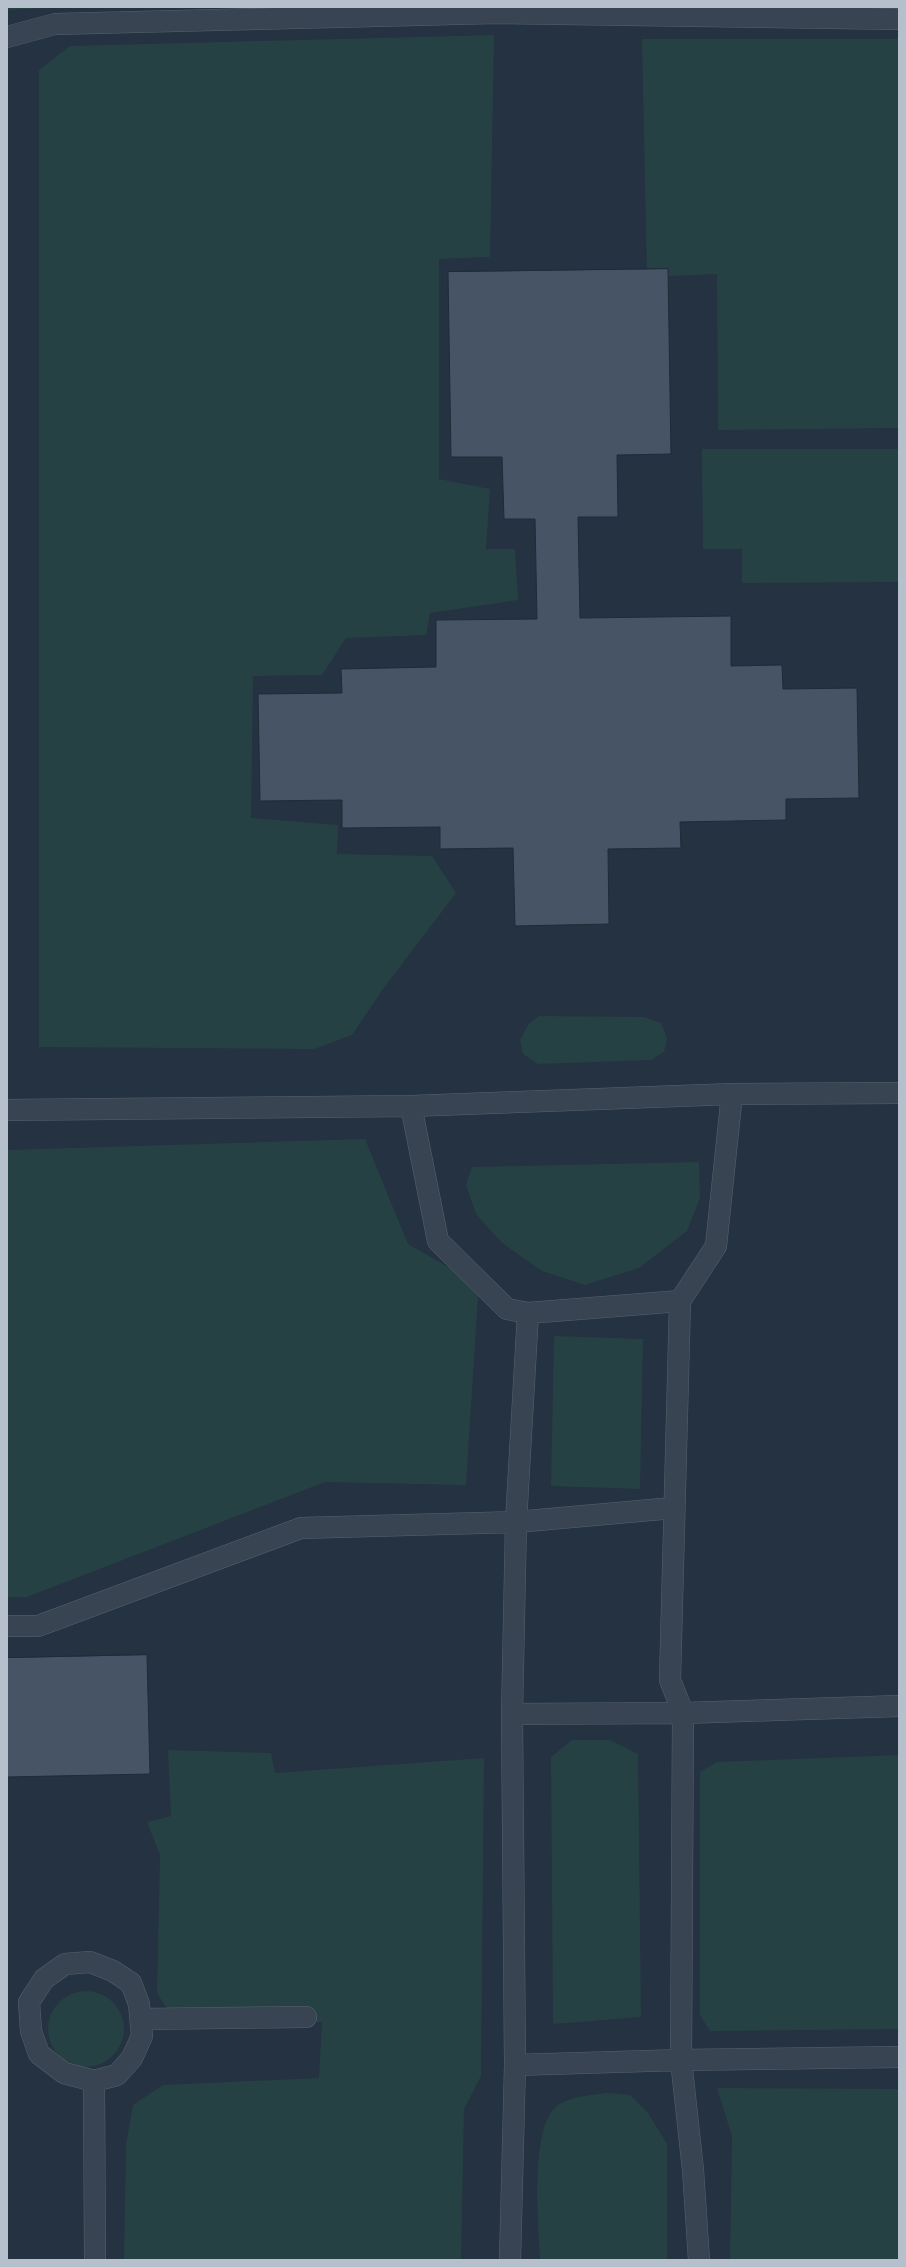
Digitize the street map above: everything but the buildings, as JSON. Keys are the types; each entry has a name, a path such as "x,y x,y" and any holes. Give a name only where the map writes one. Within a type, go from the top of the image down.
{"lane":[{"path":"7,37 55,24 496,10 899,19"},
{"path":"7,1110 411,1106 732,1094 899,1093"},
{"path":"699,2260 693,2170 680,2060 683,1713 670,1680 673,1508 680,1301 716,1246 732,1094"},
{"path":"411,1106 438,1241 507,1309 528,1313 680,1301"},
{"path":"510,2260 515,2065 512,1714 516,1522 528,1313"},
{"path":"7,1626 38,1626 301,1528 516,1522 673,1508"},
{"path":"512,1714 683,1713 899,1706"},
{"path":"90,1962 113,1970 131,1983 139,2004 142,2036 132,2058 116,2075 94,2081 64,2073 39,2054 31,2031 29,2002 44,1979 65,1964 90,1962"},
{"path":"141,2019 306,2017"},
{"path":"515,2065 680,2060 899,2057"},
{"path":"94,2081 96,2260"}],"green space":[{"path":"7,7 69,7 7,10"},
{"path":"494,35 490,257 439,259 439,479 490,489 486,549 515,549 518,600 430,613 426,635 346,638 322,675 253,676 251,818 338,825 337,854 432,856 456,893 383,989 352,1035 314,1049 39,1047 39,70 70,46"},
{"path":"642,39 899,39 899,428 718,430 717,274 647,277"},
{"path":"702,449 899,449 899,582 742,583 742,549 703,549"},
{"path":"539,1016 644,1017 661,1023 667,1038 664,1052 651,1060 538,1064 523,1054 520,1040 528,1025"},
{"path":"365,1139 408,1244 455,1271 478,1296 466,1485 325,1482 27,1597 7,1597 7,1150"},
{"path":"699,1162 700,1198 687,1231 639,1268 585,1285 542,1271 502,1243 476,1214 466,1185 472,1167"},
{"path":"554,1336 643,1339 640,1489 551,1486"},
{"path":"572,1740 610,1740 638,1754 641,2017 553,2024 551,1757"},
{"path":"168,1750 271,1753 275,1773 484,1758 481,2076 464,2109 461,2260 124,2259 126,2144 133,2105 163,2085 319,2078 322,2022 189,2022 165,2006 157,1993 160,1855 147,1822 171,1816"},
{"path":"899,1755 899,2029 710,2031 700,2015 700,1772 717,1762"},
{"path":"86,1991 100,1994 113,2002 121,2015 124,2029 121,2043 113,2056 100,2064 86,2067 72,2064 59,2056 51,2043 48,2029 51,2015 59,2002 72,1994"},
{"path":"717,2088 899,2089 899,2260 730,2260 732,2136"},
{"path":"607,2093 630,2095 648,2113 667,2144 667,2260 540,2260 537,2201 539,2152 543,2131 550,2114 565,2101 583,2096"}]}
